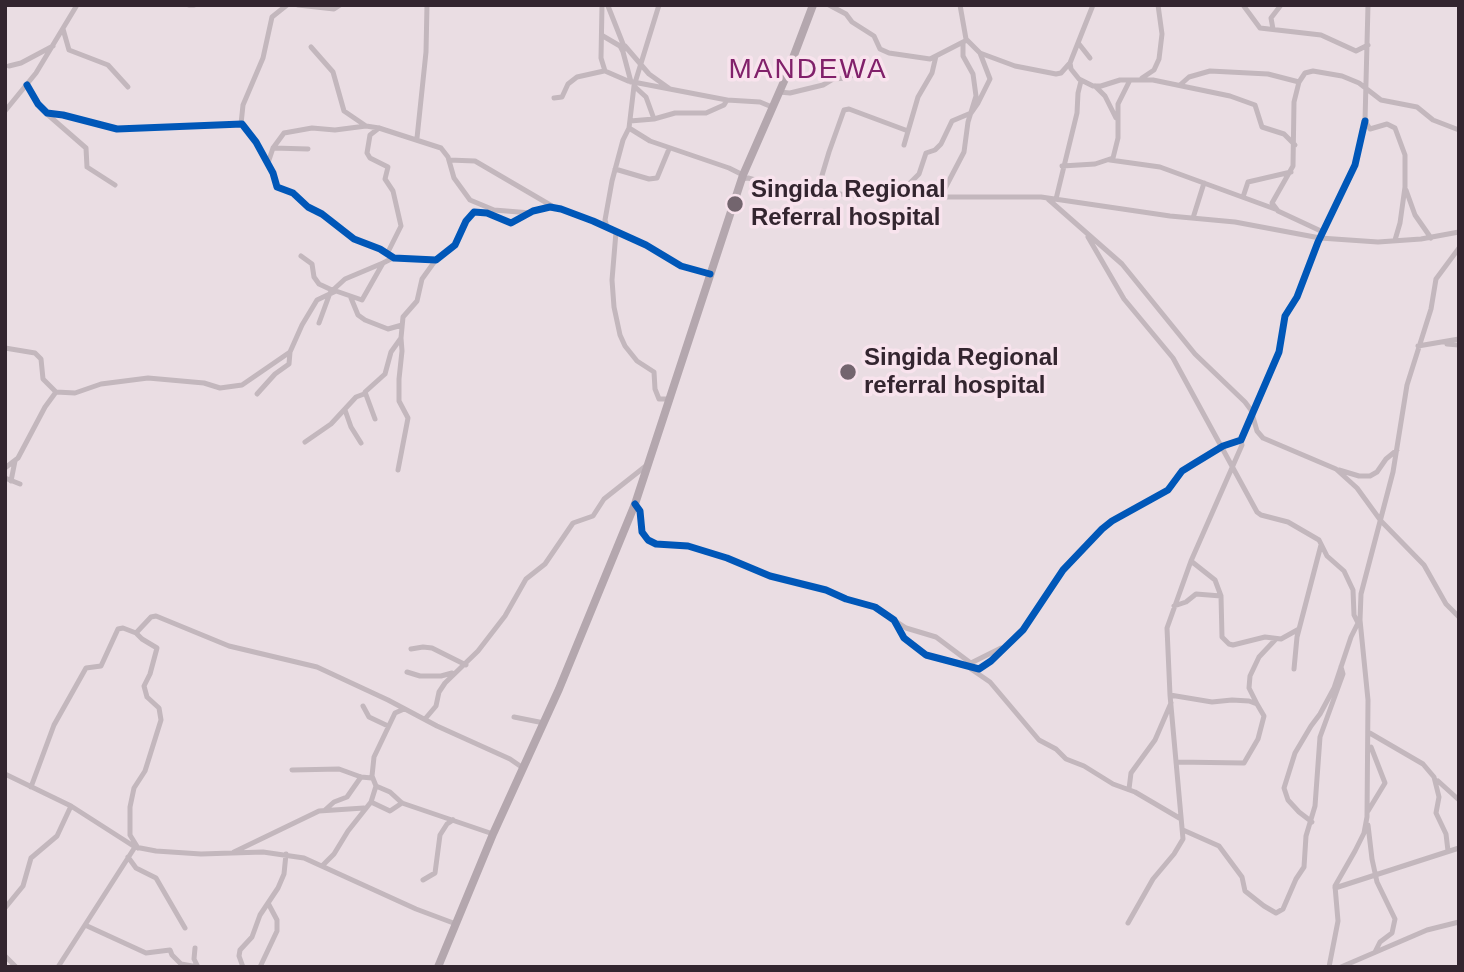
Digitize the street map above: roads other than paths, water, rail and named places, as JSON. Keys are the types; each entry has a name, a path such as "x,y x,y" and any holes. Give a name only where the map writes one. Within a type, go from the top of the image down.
{"main road":[{"path":"438,967 635,504 742,177 813,5"}],"street":[{"path":"5,111 27,85 77,5"},
{"path":"287,5 272,17 263,58 243,105 241,124 257,142 277,187 293,193 308,207 323,214 355,239 394,258 435,261"},
{"path":"298,5 334,9 340,5"},
{"path":"416,138 426,52 427,5"},
{"path":"602,5 601,58 604,71"},
{"path":"607,228 606,217 615,169 630,124 633,84 659,5"},
{"path":"828,5 846,14 852,22 875,37 882,51 923,59 936,56 965,41"},
{"path":"942,196 964,152 976,89 971,69 963,56 965,41 960,5"},
{"path":"1141,80 1154,69 1159,59 1162,34 1158,5"},
{"path":"1243,5 1258,26 1321,35 1356,51 1368,46"},
{"path":"1273,29 1271,18 1281,5"},
{"path":"1128,923 1153,879 1181,844 1183,830 1170,699 1166,637 1168,620 1279,352 1283,322 1301,289 1320,238 1355,165 1365,121 1368,5"},
{"path":"603,15 609,6"},
{"path":"609,6 625,46 641,65 671,90"},
{"path":"965,41 980,53 1022,68 1061,73 1079,44 1091,7"},
{"path":"63,29 69,50 108,65 128,87"},
{"path":"603,36 620,46 633,84 646,97 654,119"},
{"path":"1079,44 1090,58"},
{"path":"9,66 21,63 53,46"},
{"path":"625,46 625,57"},
{"path":"311,47 333,72 344,111 366,126"},
{"path":"889,198 900,192 919,174 926,153 942,144 952,121 971,113 990,79 980,53"},
{"path":"904,145 921,90 932,73 936,56"},
{"path":"1070,62 1071,69 1081,81 1095,86 1105,96 1118,120"},
{"path":"779,92 783,90 790,93 823,85 833,79 847,78 851,76 854,66"},
{"path":"554,98 562,97 568,85 577,77 604,71 633,84 727,100 760,102 772,107"},
{"path":"1180,85 1189,77 1210,71 1268,74 1299,82"},
{"path":"1275,209 1272,203 1290,172 1295,145 1294,102 1299,82 1309,71 1322,71 1350,78 1381,100 1417,107 1433,120 1459,130"},
{"path":"1110,160 1116,151 1119,99 1130,80"},
{"path":"1095,86 1141,80 1230,96 1255,105 1262,127 1284,134 1295,145"},
{"path":"1056,199 1077,113 1077,93 1081,81"},
{"path":"27,85 38,104 86,148 86,167 115,185"},
{"path":"630,124 675,113 709,113 724,105 727,100"},
{"path":"817,192 844,110 849,109 908,131"},
{"path":"47,113 63,114 122,130 241,124"},
{"path":"1365,121 1370,129 1387,124 1395,128 1405,155 1405,187 1395,240"},
{"path":"630,124 641,138 729,167 742,177 780,187 817,192 889,198 1048,198 1245,224 1320,238 1378,242 1459,232"},
{"path":"268,163 273,148 284,133 312,128 379,128 442,148 454,178 470,200 494,210 531,213"},
{"path":"379,128 370,135 367,153 372,159 388,167 385,179 393,191 401,226 387,254"},
{"path":"273,148 308,149"},
{"path":"615,169 649,179 657,178 669,149"},
{"path":"449,160 475,161 555,208 646,245 681,266 710,274"},
{"path":"1062,166 1095,164 1110,160 1160,167 1275,209 1323,232"},
{"path":"1243,197 1248,182 1290,172"},
{"path":"1193,218 1204,183"},
{"path":"1405,187 1415,215 1431,237"},
{"path":"1048,198 1122,264 1195,354 1245,402 1263,438 1359,476 1370,476 1377,472 1397,450"},
{"path":"398,470 408,418 400,401 402,325 405,314 417,301 427,270 455,245 466,221 474,212 487,213 511,223 545,208 555,208"},
{"path":"599,224 606,217"},
{"path":"1085,231 1124,299 1173,358 1232,463 1238,481 1259,514 1297,527 1315,537 1327,556 1344,571 1353,590 1353,615 1359,622"},
{"path":"615,232 612,280 620,335 637,361 654,372 655,389 659,399 670,399"},
{"path":"1375,952 1380,942 1392,933 1395,919 1379,887 1369,845 1368,700 1359,622 1361,594 1397,450 1407,385 1431,309 1436,279 1459,248"},
{"path":"301,256 312,264 314,277 319,284 359,300 364,299 383,263"},
{"path":"257,394 289,363 290,352 302,325 317,300 345,279 394,258"},
{"path":"319,323 332,291"},
{"path":"349,295 362,318 388,329 402,325"},
{"path":"305,442 324,430 356,397 364,394 383,377 391,352 401,338"},
{"path":"1418,346 1459,339"},
{"path":"1444,343 1459,345"},
{"path":"5,348 35,353 41,359 43,379 56,392 75,393 101,384 148,378 204,383 220,388 236,387 290,352"},
{"path":"20,484 8,480 15,461 56,392"},
{"path":"364,394 375,419"},
{"path":"345,410 361,443"},
{"path":"894,620 904,638 926,654 982,668 1023,630 1063,570 1096,535 1112,521 1168,490 1182,471 1223,446 1241,440"},
{"path":"5,468 15,461"},
{"path":"407,673 441,676 466,665 505,615 526,579 545,564 573,523 593,516 604,499 650,463"},
{"path":"1336,469 1365,496 1381,521 1424,565 1446,604 1459,617"},
{"path":"635,504 640,511 642,533 656,544 688,546 727,558 770,576 827,590 846,599 875,607 906,628 936,637 990,682 1039,740 1056,749 1068,760 1084,766 1112,784 1129,789 1181,819"},
{"path":"1294,669 1299,629 1321,545"},
{"path":"1191,561 1212,576 1221,597 1224,640 1233,645 1265,637 1275,640"},
{"path":"1174,606 1186,602 1196,594 1221,597"},
{"path":"136,633 151,617 161,617 229,646 317,667 510,759 523,768"},
{"path":"1312,822 1299,812 1283,790 1295,753 1326,704 1359,622"},
{"path":"31,787 54,725 77,682 88,666 101,666 118,629 136,633 158,650 144,686 146,697 159,708 161,720 145,771 132,797 129,827 137,848"},
{"path":"1237,700 1249,688 1252,671 1259,657 1275,640 1299,629"},
{"path":"411,649 432,648 466,665"},
{"path":"1183,830 1219,846 1242,877 1245,891 1276,914 1285,907 1296,879 1304,869 1306,836 1312,822 1317,786 1320,737 1343,674 1341,667"},
{"path":"425,719 434,710 441,689 454,672"},
{"path":"1176,762 1244,763 1264,721 1264,715 1249,688"},
{"path":"1170,699 1212,702 1237,700 1257,704"},
{"path":"1129,789 1131,773 1155,740 1170,699"},
{"path":"363,706 369,717 388,726"},
{"path":"404,709 395,713 374,757 372,778 376,786 390,792 402,803 493,834"},
{"path":"514,717 544,723"},
{"path":"1368,732 1423,764 1459,800"},
{"path":"1329,967 1338,921 1335,888 1360,842 1367,814 1384,783 1369,741"},
{"path":"292,770 339,769 372,778"},
{"path":"5,774 71,806 137,848 168,852 286,854 304,858 427,914 456,924"},
{"path":"325,810 334,802 348,796 361,777"},
{"path":"1434,777 1439,797 1436,813 1446,834 1448,851"},
{"path":"322,866 334,854 364,808 371,802 376,786"},
{"path":"371,802 388,811 402,803"},
{"path":"5,908 23,886 31,858 57,836 71,806"},
{"path":"234,852 320,810 364,808"},
{"path":"423,880 435,873 440,835 453,820"},
{"path":"58,967 128,857 137,848"},
{"path":"1335,888 1459,848"},
{"path":"243,967 240,950 252,937 255,926 284,874 286,854"},
{"path":"128,857 136,868 156,878 185,928"},
{"path":"260,967 277,931 277,920 268,903"},
{"path":"1341,967 1427,930 1459,922"},
{"path":"85,925 146,953 170,950 181,964 198,967"},
{"path":"195,948 194,959 198,967"},
{"path":"5,957 16,967"}],"place":[{"name":"Singida Regional Referral hospital","path":"735,204"},
{"name":"Singida Regional referral hospital","path":"848,372"}],"district":[{"name":"MANDEWA","path":"808,70"}]}
